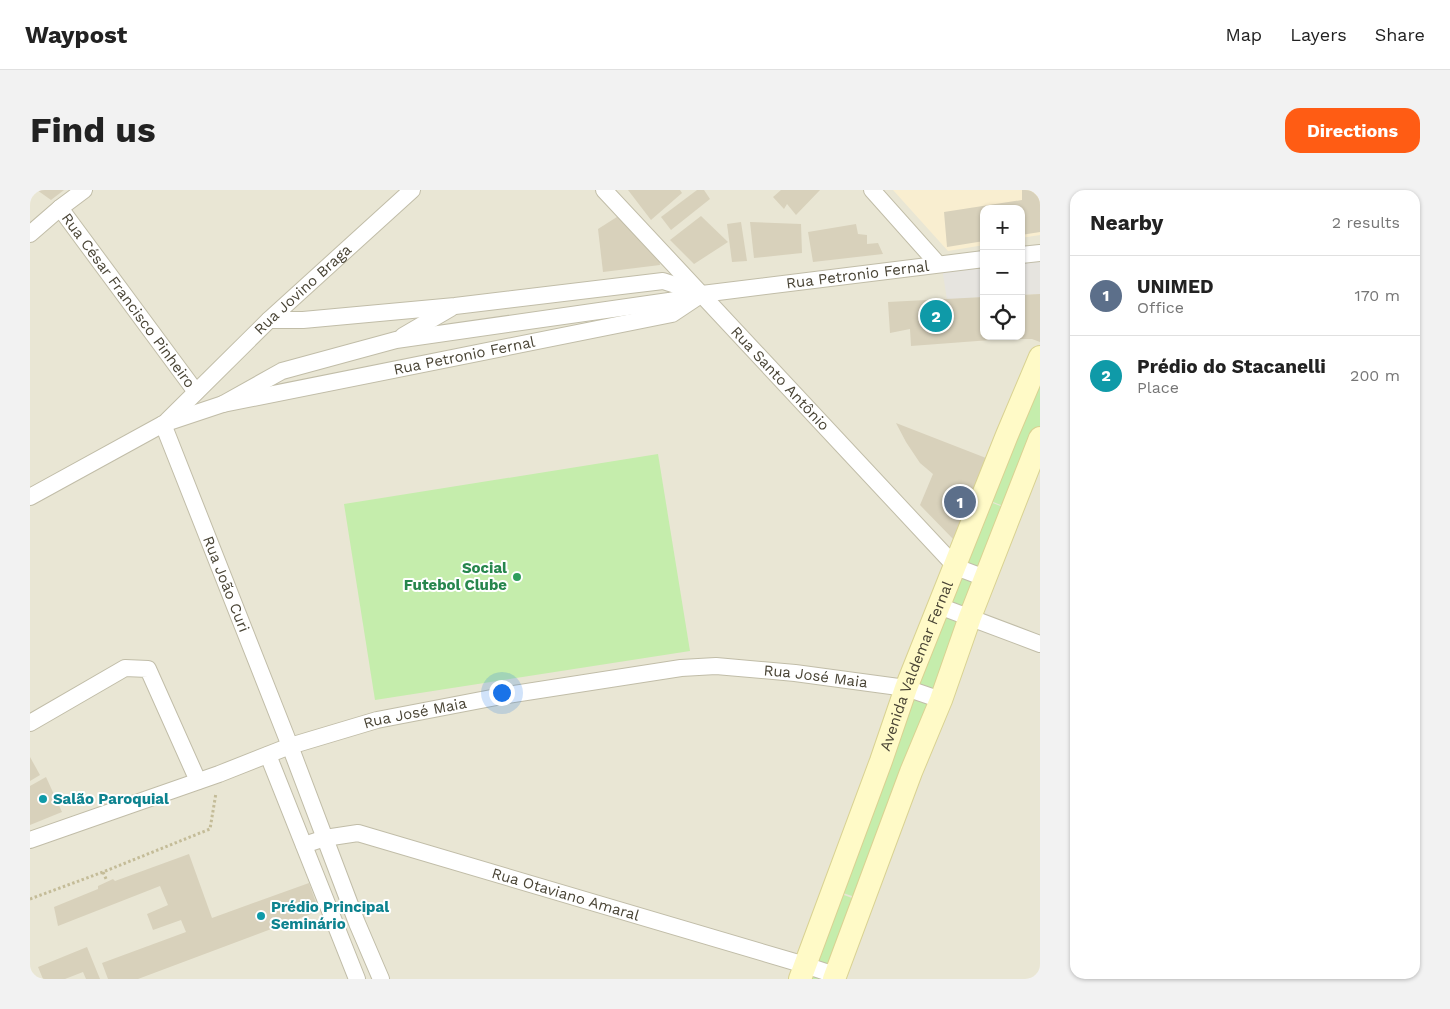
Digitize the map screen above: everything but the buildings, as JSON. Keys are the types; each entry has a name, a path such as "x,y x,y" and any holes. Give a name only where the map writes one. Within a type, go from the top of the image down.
{"street":[{"path":"30,234 84,190"},
{"name":"Rua Jovino Braga","path":"196,392 269,320 412,190"},
{"name":"Rua Santo Antônio","path":"604,190 956,567"},
{"path":"872,190 938,264"},
{"name":"Rua César Francisco Pinheiro","path":"60,208 196,392"},
{"path":"1025,255 1040,253"},
{"name":"Rua Petronio Fernal","path":"223,404 282,371 396,340 669,301 702,294 980,259"},
{"name":"Rua Petronio Fernal","path":"269,320 303,320 455,306 663,282 702,294"},
{"name":"Rua Petronio Fernal","path":"30,497 163,424 223,404 672,314 702,294"},
{"name":"Rua Petronio Fernal","path":"396,340 455,306"},
{"name":"Avenida Valdemar Fernal","path":"803,972 906,688 956,567 1007,435 1038,368"},
{"name":"Rua Petronio Fernal","path":"163,424 196,392"},
{"name":"Rua João Curi","path":"163,424 290,746 357,923 381,979"},
{"path":"834,977 1038,442 1007,435"},
{"path":"982,498 1012,509"},
{"path":"956,567 985,578"},
{"path":"940,606 1040,644"},
{"name":"Rua José Maia","path":"30,840 198,782 290,746 378,720 506,695 681,668 716,666 795,673 906,688 941,700"},
{"path":"30,723 125,668 148,670 198,782"},
{"path":"268,754 357,979"},
{"path":"881,761 911,772"},
{"path":"857,827 887,838"},
{"name":"Rua Otaviano Amaral","path":"304,845 325,838 358,834 803,972 834,977"},
{"path":"833,891 864,901"},
{"path":"337,930 357,923"}],"path":[{"path":"30,899 103,872 210,828 219,774"},
{"path":"103,872 107,881"}],"shaded area":[{"path":"30,190 1040,190 1040,979 30,979"},
{"path":"893,190 1040,190 1040,235 1025,237 1025,205 980,205 980,246 948,251"},
{"path":"1040,258 1040,294 1025,295 1025,260"},
{"path":"980,264 980,297 947,300 942,268"}],"green space":[{"path":"1040,376 1040,437 1011,509 983,498"},
{"name":"Social Futebol Clube","path":"658,454 690,651 375,700 344,504"},
{"path":"982,499 1011,510 970,617 940,606"},
{"path":"940,607 969,618 941,699 906,688"},
{"path":"907,690 938,701 864,900 834,890"},
{"path":"833,891 863,902 833,979 801,979"}],"place":[{"name":"Prédio do Stacanelli","path":"936,316"},
{"name":"UNIMED","path":"960,502"},
{"name":"Social Futebol Clube","path":"517,577"},
{"name":"Salão Paroquial","path":"43,799"},
{"name":"Prédio Principal Seminário","path":"261,916"}]}
